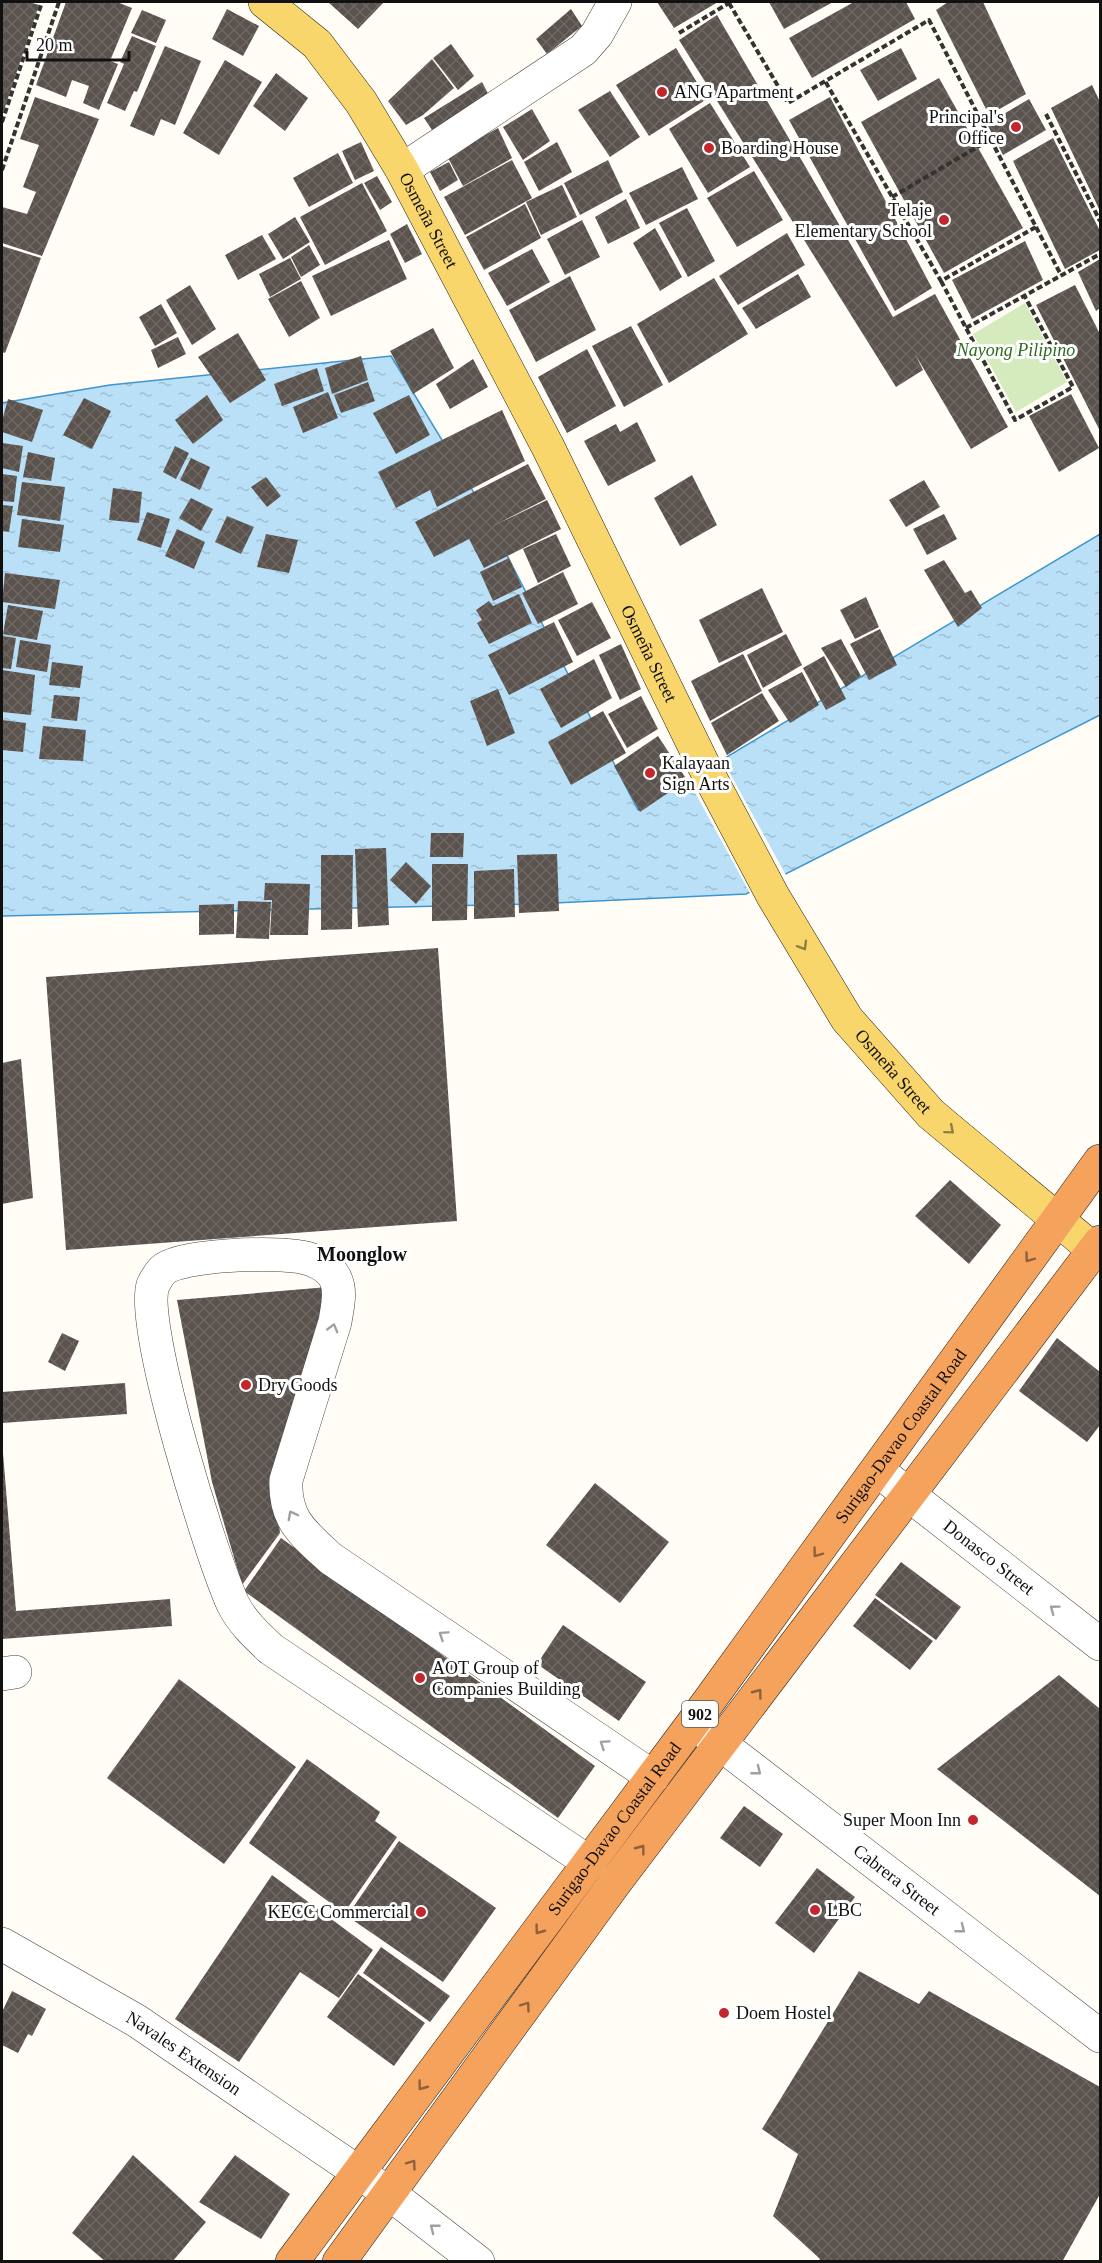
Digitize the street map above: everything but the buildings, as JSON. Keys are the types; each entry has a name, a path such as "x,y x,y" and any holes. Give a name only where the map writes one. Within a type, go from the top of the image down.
{"highway":[{"name":"Surigao-Davao Coastal Road","path":"292,2262 693,1723 1101,1161"},
{"name":"Surigao-Davao Coastal Road","path":"339,2262 720,1743 907,1496 1099,1249"}],"main road":[{"name":"Osmeña Street","path":"265,2 317,44 361,102 402,170 548,447 703,764 773,896 847,1019 931,1114 1057,1219 1099,1249"}],"street":[{"path":"402,170 583,50 597,34 615,2"},
{"path":"590,1863 271,1649 248,1628 234,1607 214,1559 158,1357 152,1312 153,1285 164,1269 187,1260 272,1253 303,1257 325,1266 336,1278 339,1297 332,1333 286,1480 285,1496 292,1519 330,1558 653,1777"},
{"name":"Donasco Street","path":"877,1470 907,1496 1101,1644"},
{"name":"Cabrera Street","path":"693,1723 1101,2036"},
{"name":"Navales Extension","path":"2,1944 138,2021 358,2171 478,2262"}],"path":[{"path":"2,122 42,2"},
{"path":"2,170 59,2"},
{"path":"679,33 730,2 788,103 929,20 1061,276"},
{"path":"825,81 941,281 1015,420 1073,387 1024,296"},
{"path":"1046,114 1101,221"},
{"path":"892,197 991,139"},
{"path":"941,281 1036,227"},
{"path":"966,328 1101,254"}],"green space":[{"name":"Nayong Pilipino","path":"1025,303 1067,382 1016,412 973,334"}],"water":[{"path":"391,356 479,501 638,810 1100,534 1100,715 746,894 533,904 2,916 2,403 110,385"}],"pier":[{"path":"721,757 787,877 751,895 687,778"}],"place":[{"name":"ANG Apartment","path":"662,92"},
{"name":"Principal's Office","path":"1016,127"},
{"name":"Boarding House","path":"709,148"},
{"name":"Telaje Elementary School","path":"944,220"},
{"name":"Kalayaan Sign Arts","path":"650,773"},
{"name":"Dry Goods","path":"246,1385"},
{"name":"AOT Group of Companies Building","path":"420,1678"},
{"name":"Super Moon Inn","path":"973,1820"},
{"name":"LBC","path":"815,1910"},
{"name":"KECC Commercial","path":"421,1912"},
{"name":"Doem Hostel","path":"724,2013"}],"district":[{"name":"Moonglow","path":"362,1254"}]}
